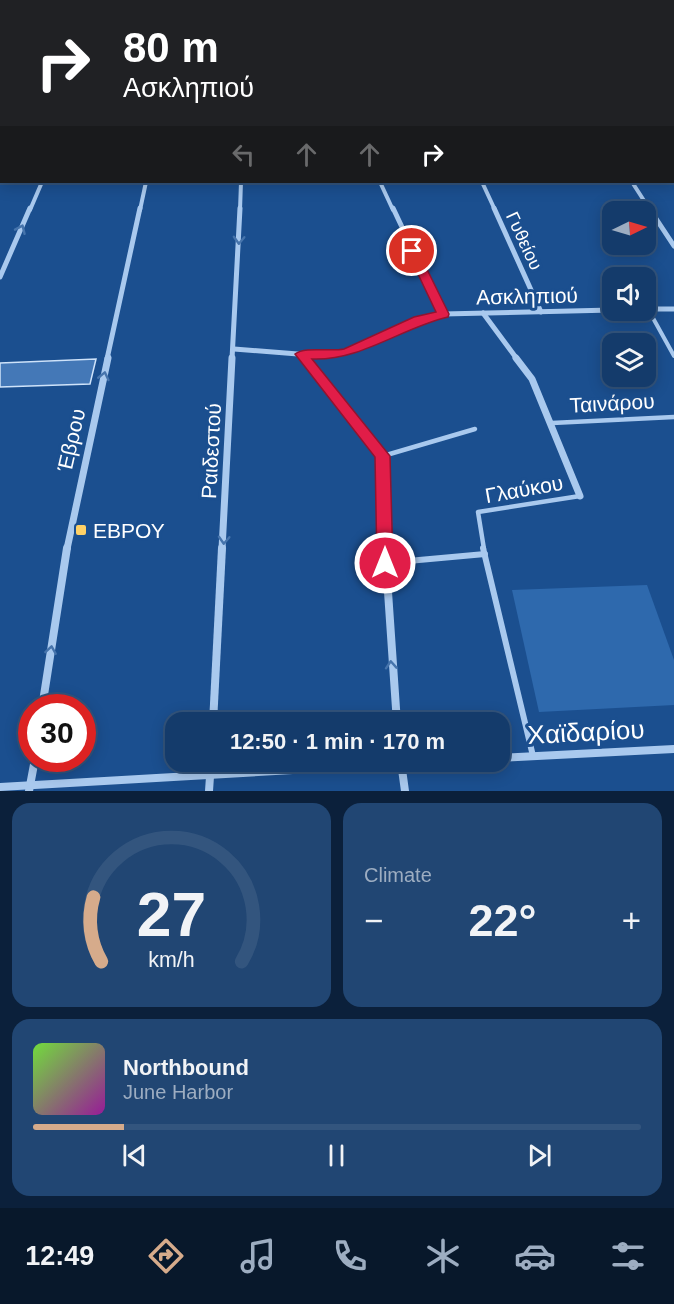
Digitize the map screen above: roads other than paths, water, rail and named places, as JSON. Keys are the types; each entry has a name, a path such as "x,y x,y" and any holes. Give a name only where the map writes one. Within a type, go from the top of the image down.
{"street":[{"path":"0,277 42,183"},
{"name":"Έβρου","path":"44,694 70,525 146,183"},
{"name":"Ραιδεστού","path":"214,712 242,183"},
{"path":"380,183 443,314"},
{"name":"Γυθείου","path":"482,183 541,312"},
{"path":"633,183 674,246"},
{"path":"656,309 674,309"},
{"name":"Ασκληπιού","path":"234,349 332,356 418,320 443,314 602,310"},
{"name":"Γλαύκου","path":"483,313 532,379 552,423 579,496"},
{"path":"302,354 383,456 385,563 396,712"},
{"name":"Χαϊδαρίου","path":"510,757 674,749"},
{"path":"30,788 32,772"},
{"path":"0,787 30,788 245,772"},
{"path":"402,772 405,791"},
{"path":"209,791 210,774"}],"lane":[{"path":"653,321 674,356"},
{"name":"Ταινάρου","path":"552,423 674,417"},
{"path":"383,456 475,429"},
{"name":"Γλαύκου","path":"533,756 485,554 478,512 579,496"},
{"path":"385,563 485,554"}],"place":[{"name":"ΕΒΡΟΥ","path":"81,530"}]}
